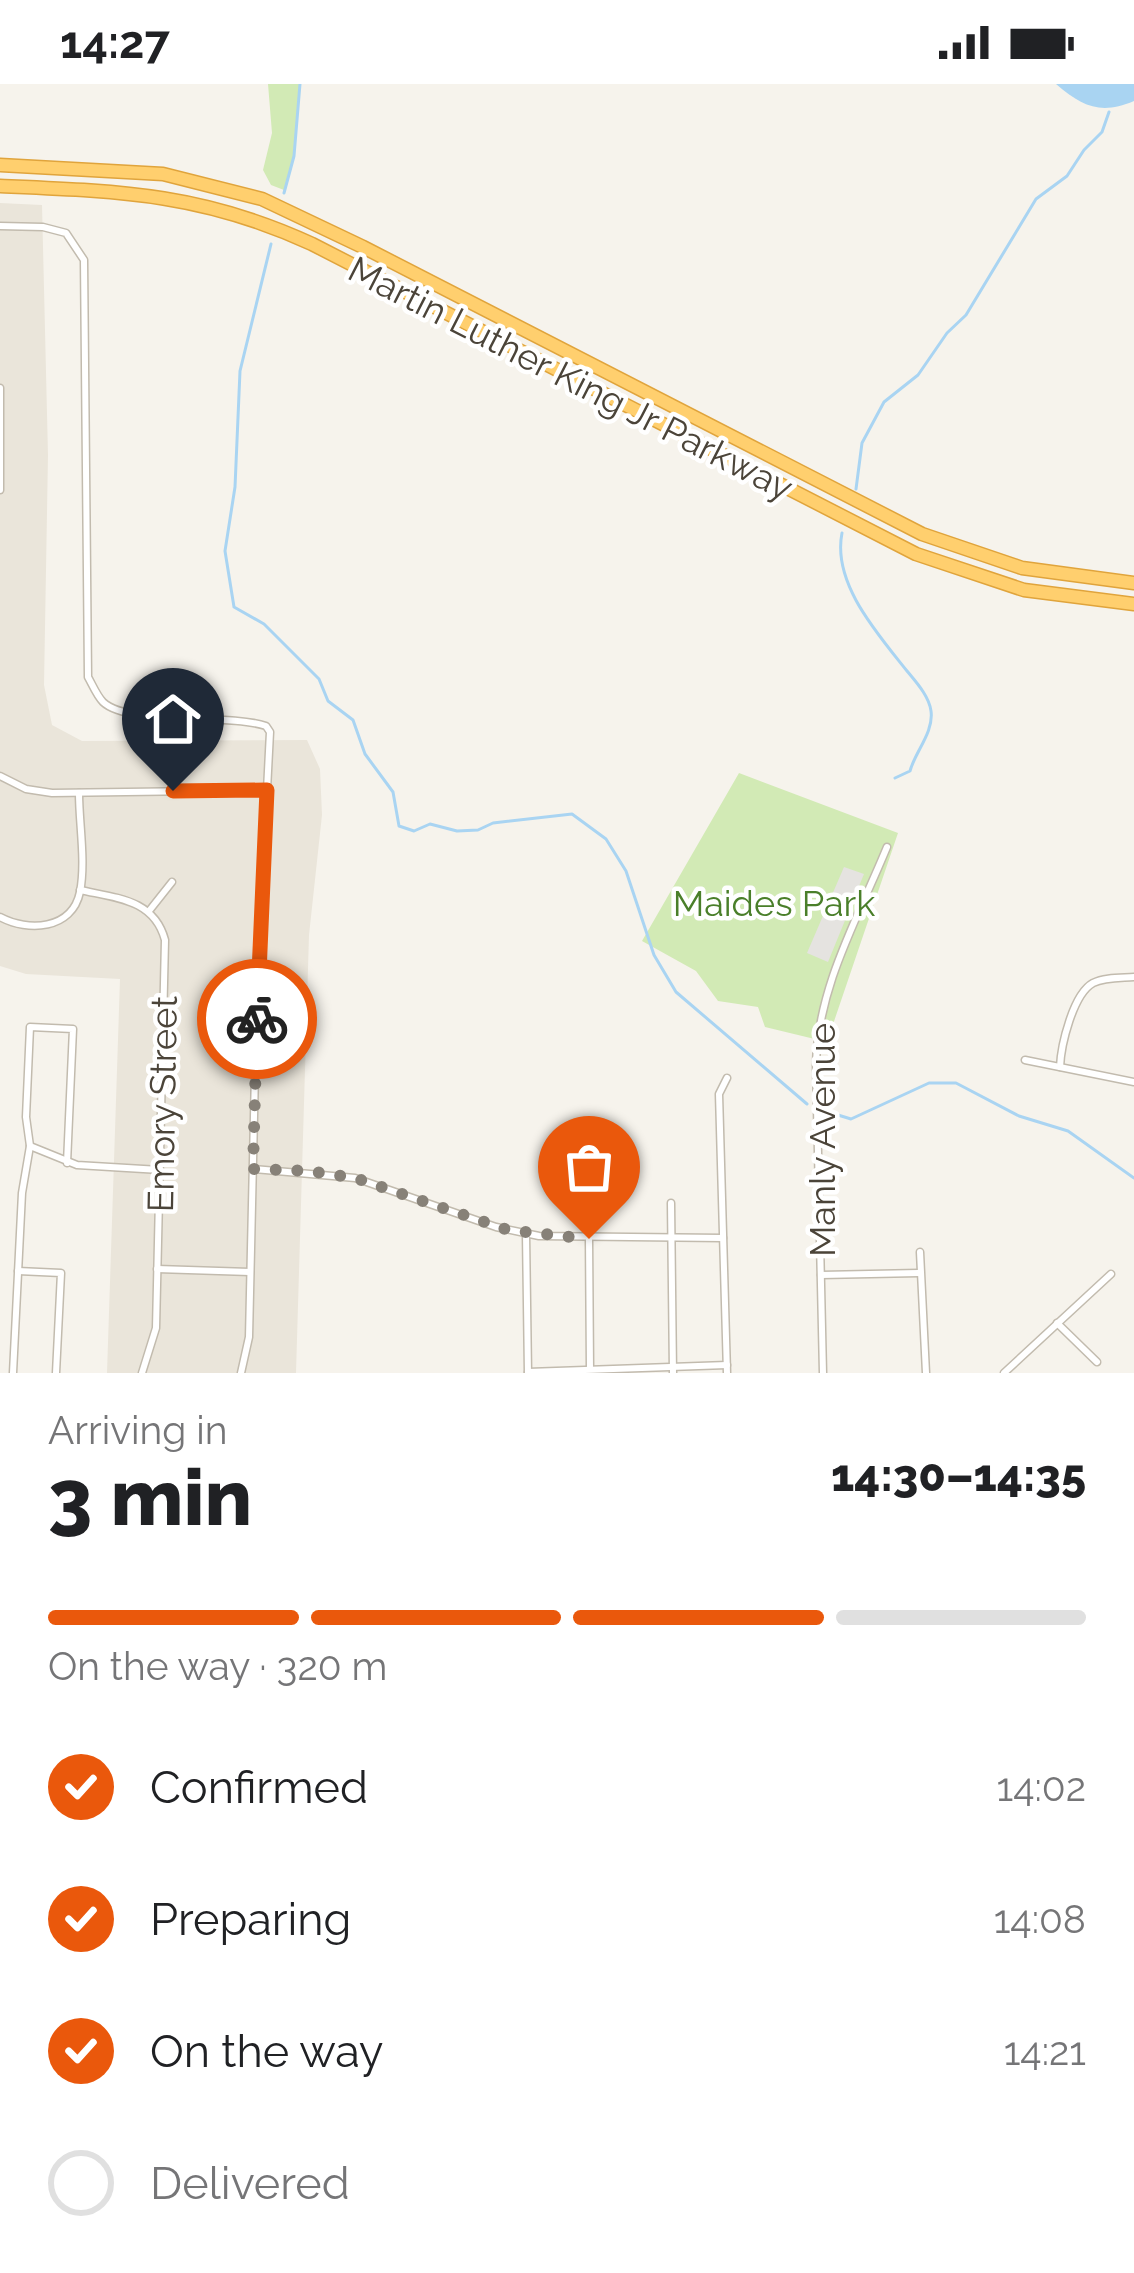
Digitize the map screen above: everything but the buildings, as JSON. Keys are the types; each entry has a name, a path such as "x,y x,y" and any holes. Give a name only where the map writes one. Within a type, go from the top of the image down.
{"highway":[{"name":"Martin Luther King Jr Parkway","path":"0,166 163,174 262,199 922,534 1022,568 1134,584"},
{"name":"Martin Luther King Jr Parkway","path":"0,186 145,193 247,216 312,244 916,554 1024,590 1134,604"}],"street":[{"path":"0,226 43,226 67,233 84,260 88,676 104,703 128,714 247,720 266,726 249,1337 241,1373"},
{"path":"0,388 0,490"},
{"path":"0,776 34,791 267,790"},
{"path":"0,917 22,926 48,926 67,913 80,890 79,793"},
{"name":"Manly Avenue","path":"824,1373 818,1026 827,988 886,847"},
{"path":"80,890 149,910 172,882"},
{"name":"Emory Street","path":"142,1373 155,1337 166,948 159,923 149,910"},
{"path":"1060,1067 1064,1036 1086,988 1105,979 1134,977"},
{"path":"14,1373 22,1193 30,1146 26,1117 30,1027 73,1029 67,1162"},
{"path":"1025,1060 1134,1082"},
{"path":"526,1234 528,1373 727,1369 719,1094 727,1078"},
{"path":"30,1146 67,1162 160,1170"},
{"path":"253,1169 355,1178 526,1234 589,1239 723,1238"},
{"path":"671,1203 673,1370"},
{"path":"589,1239 590,1372"},
{"path":"920,1252 926,1373"},
{"path":"157,1269 250,1272"},
{"path":"18,1271 62,1274 56,1373"},
{"path":"821,1275 920,1273"},
{"path":"1004,1373 1111,1274"},
{"path":"1057,1323 1097,1362"}],"shaded area":[{"path":"0,203 42,205 48,455 44,685 52,725 82,741 307,740 320,769 322,815 309,935 296,1373 107,1373 120,979 26,974 0,966"},
{"path":"844,867 864,874 828,962 807,953"}],"green space":[{"path":"268,84 300,84 294,156 284,190 271,185 263,170 272,133"},
{"name":"Maides Park","path":"739,773 898,833 827,1042 765,1027 758,1007 718,1001 696,971 642,941"}],"water":[{"path":"1056,84 1134,84 1134,101 1102,108 1075,98"}],"waterway":[{"path":"284,193 294,156 300,84"},
{"path":"856,489 862,443 884,402 918,375 966,315 1036,199 1067,176 1102,132 1109,112"},
{"path":"271,244 240,371 235,487 225,551 234,607 264,624 319,679 328,701 353,720 365,754 393,792 399,826 414,831 430,824 478,830 493,823 572,814 606,839 626,871 654,955 676,992 807,1104"},
{"path":"842,533 841,552 850,589 922,690 931,711 930,727 910,771 895,778"},
{"path":"825,1111 851,1119 929,1083 956,1083 1019,1116 1068,1131 1134,1178"}],"way so far":[{"path":"257,1019 253,1169 355,1178 496,1227 551,1238 589,1239"}],"route":[{"path":"173,791 267,790 257,1019"}]}
